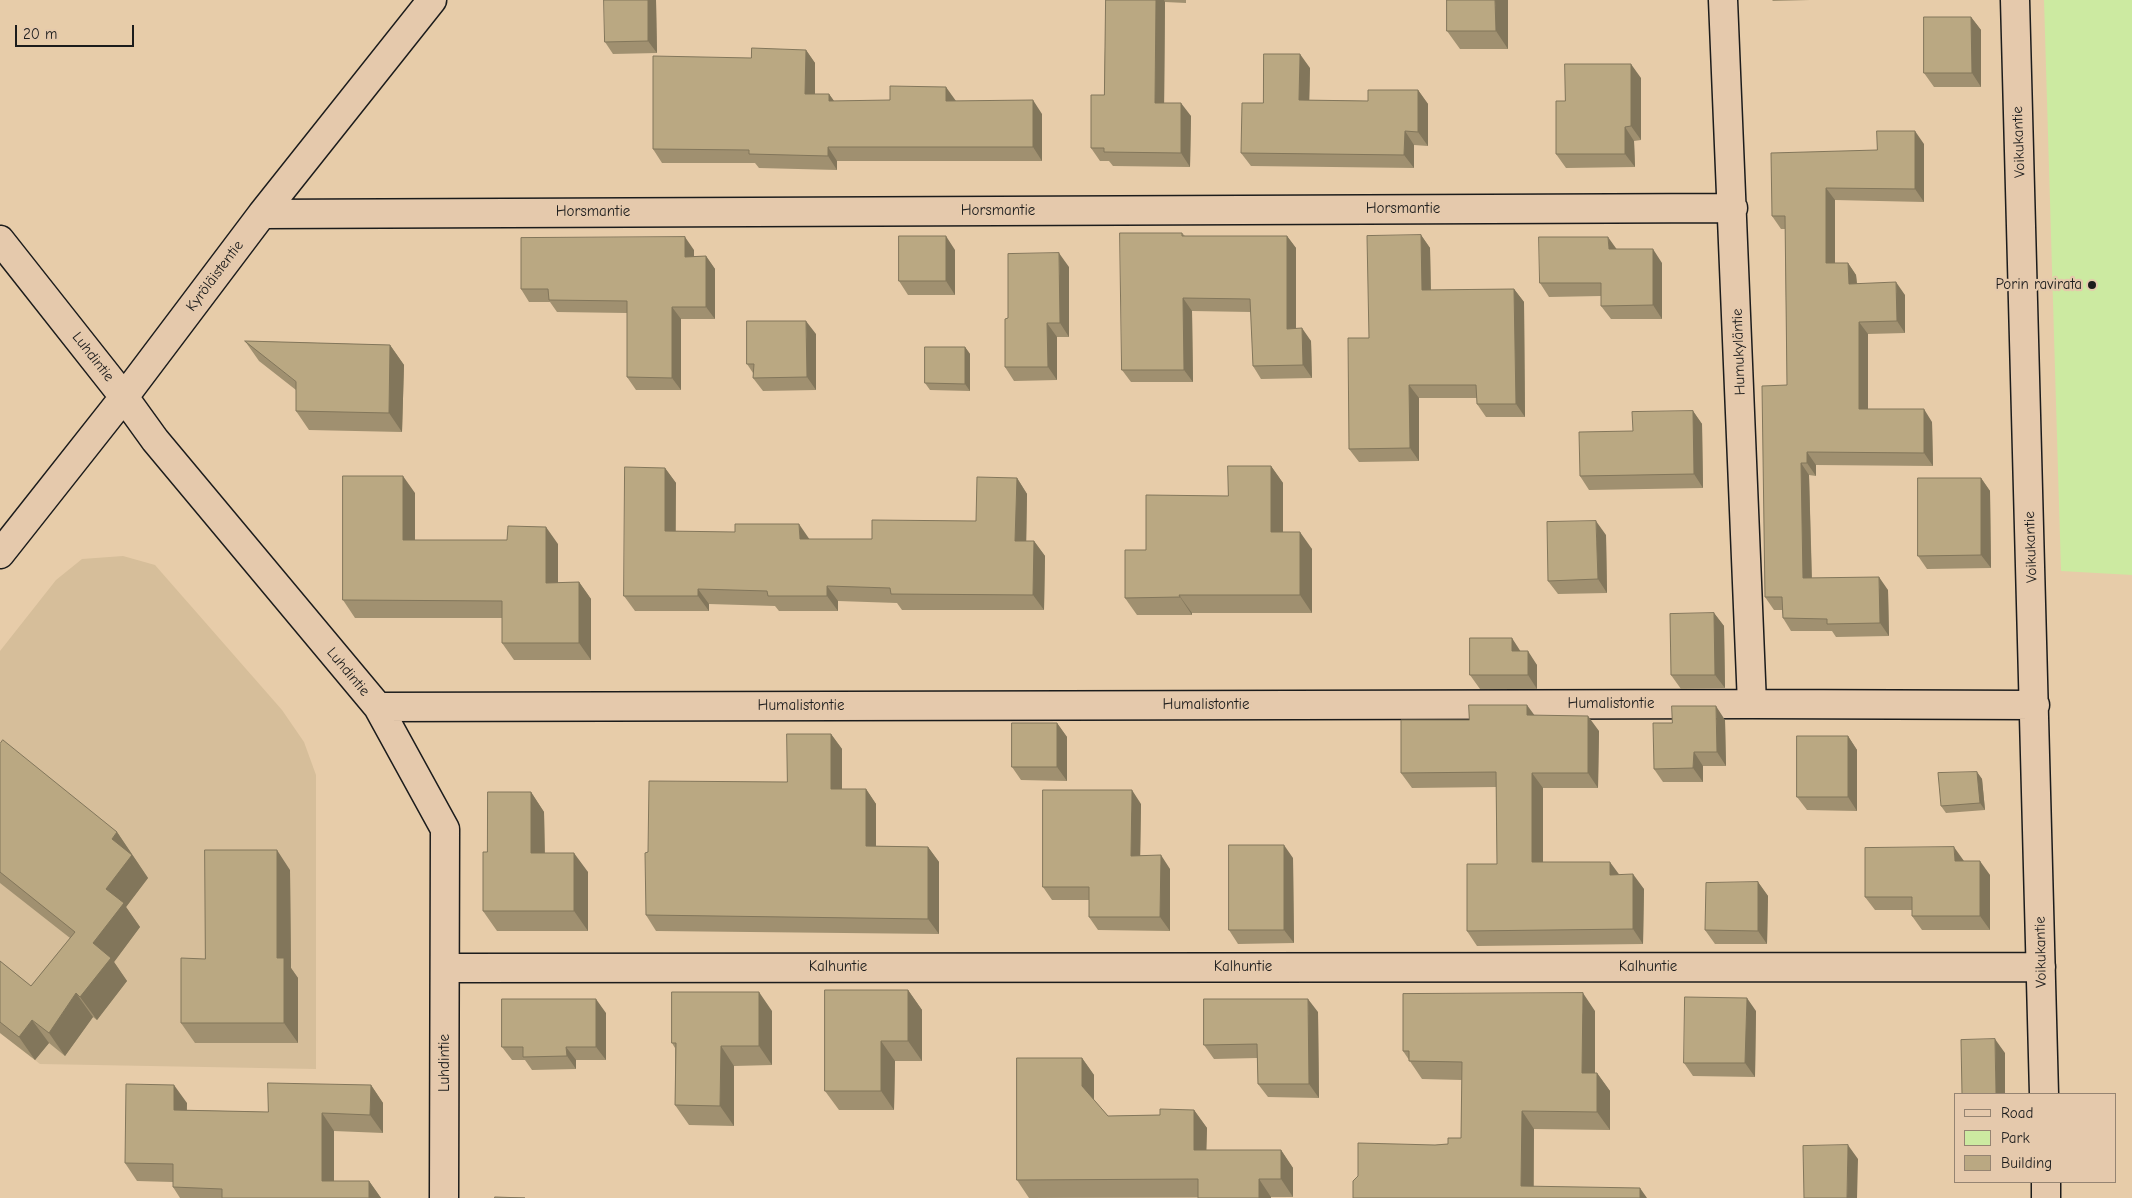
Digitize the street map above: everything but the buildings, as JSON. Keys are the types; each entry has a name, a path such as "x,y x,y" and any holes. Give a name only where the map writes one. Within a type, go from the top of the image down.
{"street":[{"name":"Kyröläistentie","path":"0,554 124,397 262,214 432,0"},
{"name":"Humukyläntie","path":"1723,0 1752,704"},
{"name":"Voikukantie","path":"2016,0 2044,1093"},
{"name":"Horsmantie","path":"262,214 1733,208"},
{"name":"Luhdintie","path":"0,240 124,397 166,455 378,707 445,829 444,1198"},
{"name":"Humalistontie","path":"378,707 2035,705"},
{"name":"Kalhuntie","path":"445,968 2041,967"},
{"path":"2046,1183 2046,1198"}],"shaded area":[{"path":"123,556 155,565 282,710 304,742 316,775 316,1069 40,1064 0,1033 0,651 56,580 82,559"}],"green space":[{"name":"Porin ravirata","path":"2044,0 2132,0 2132,575 2061,571"}],"place":[{"name":"Porin ravirata","path":"2092,285"}]}
